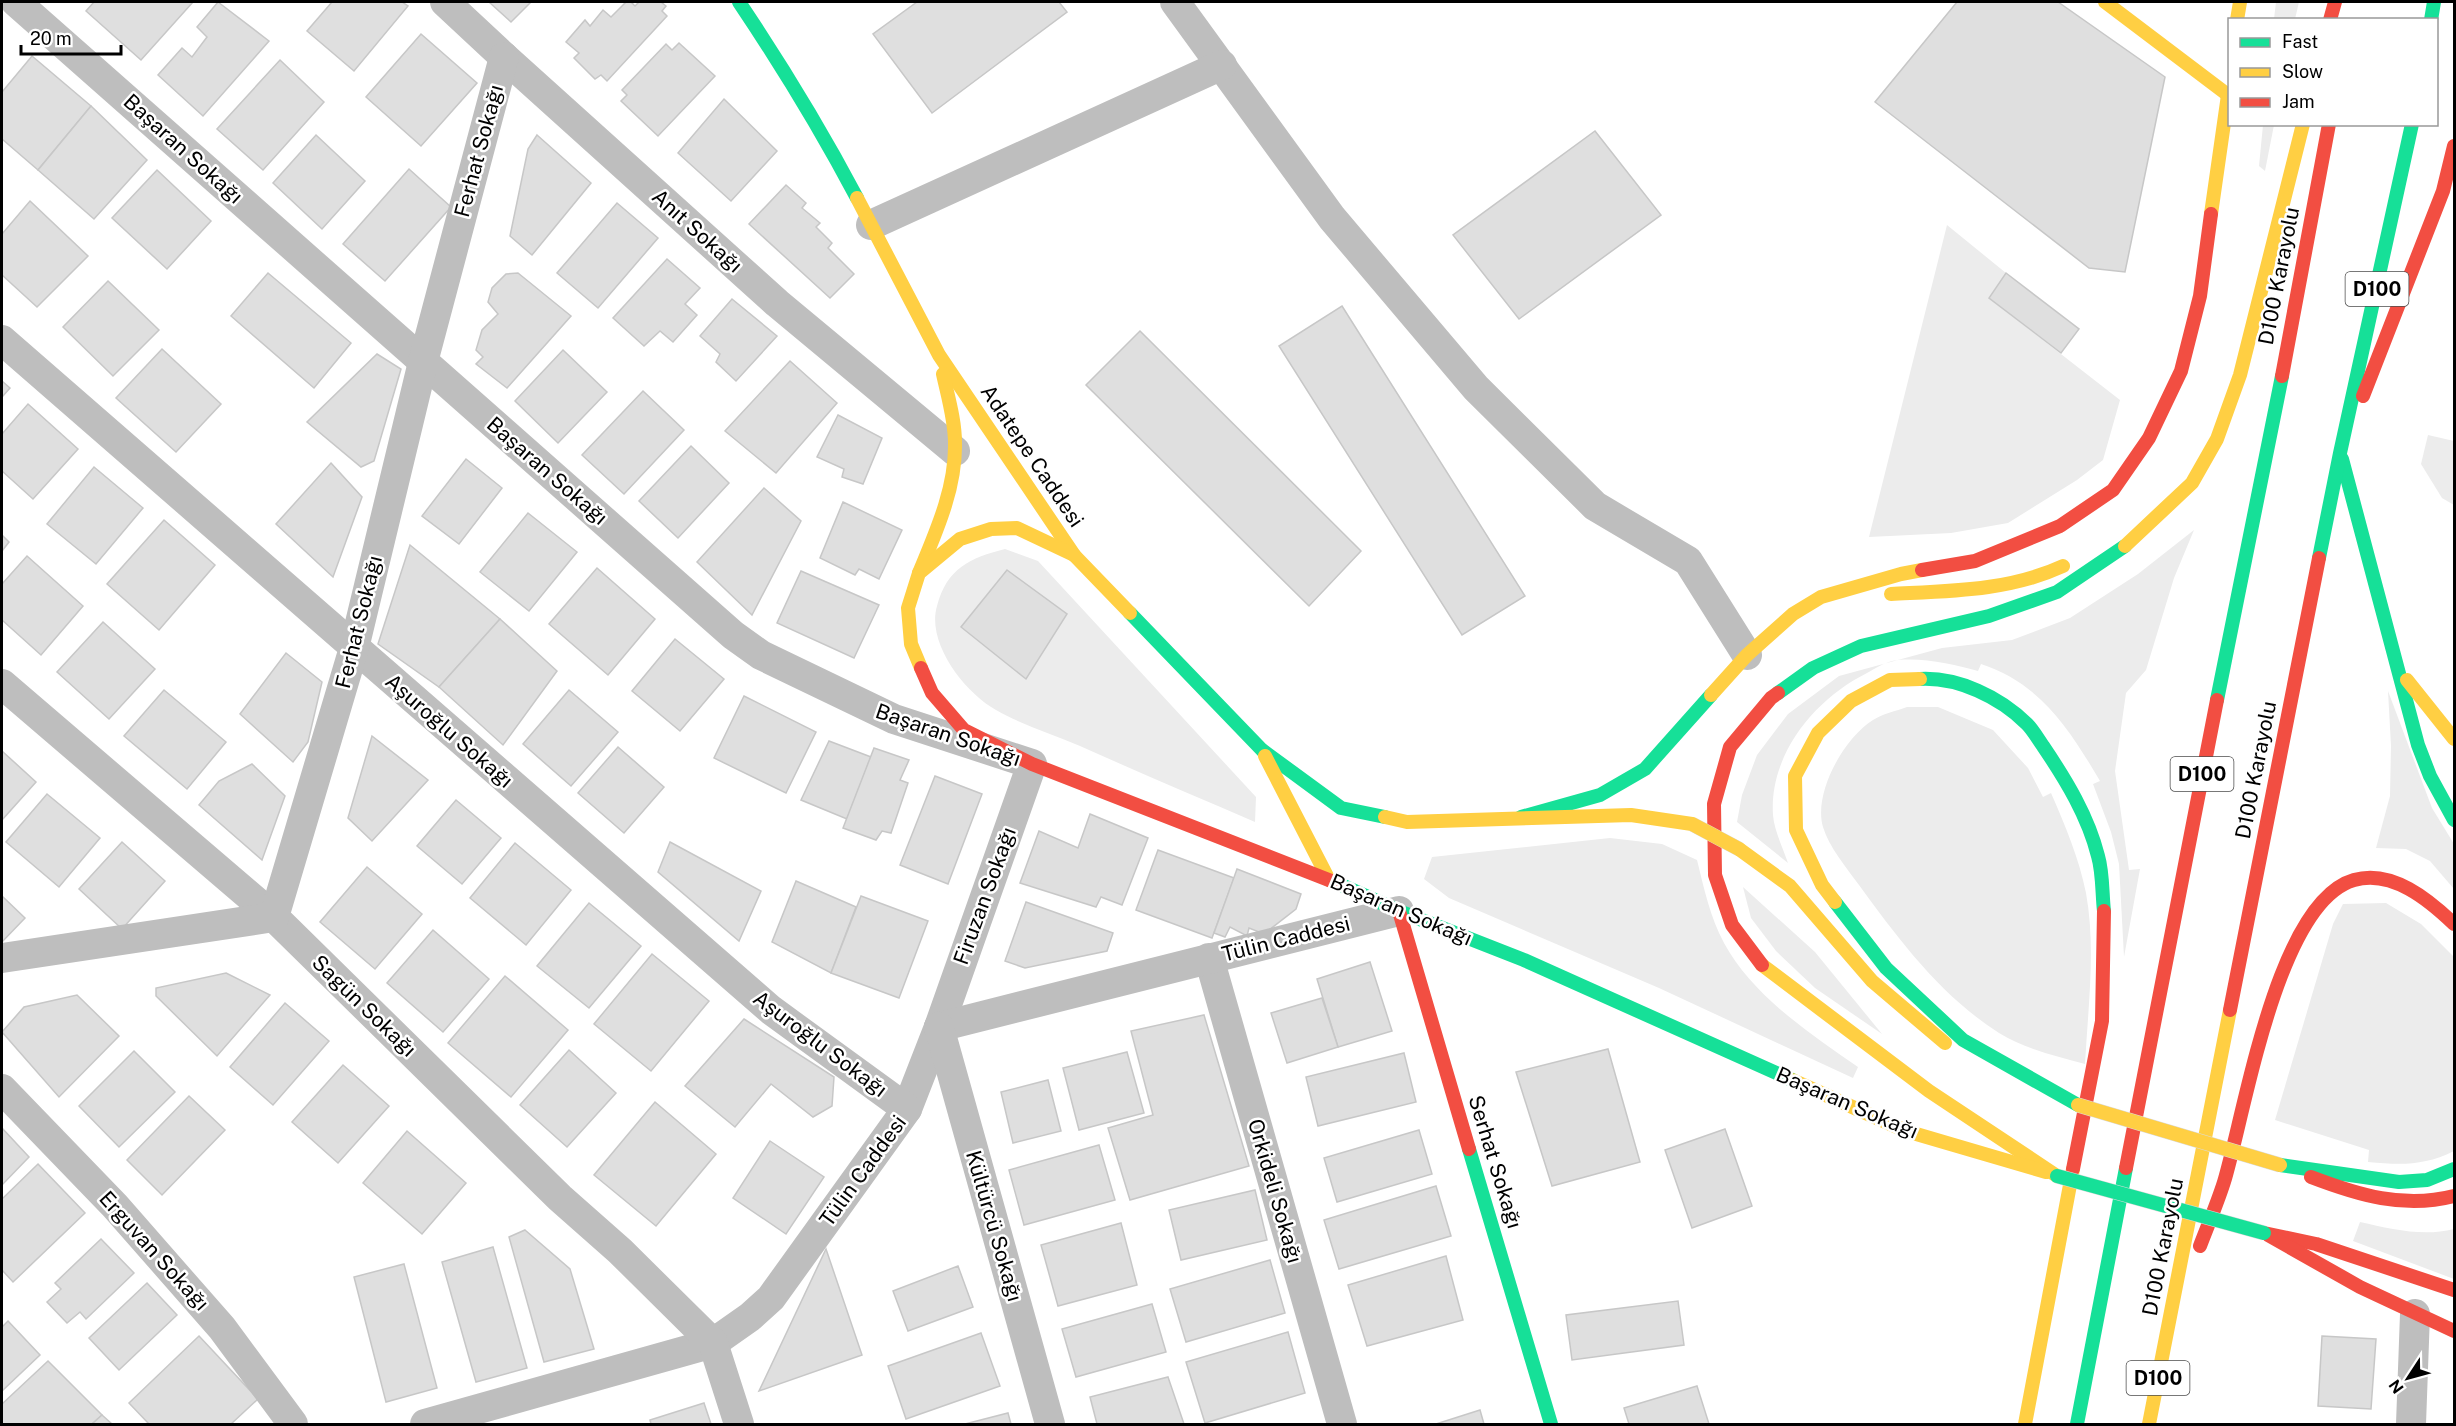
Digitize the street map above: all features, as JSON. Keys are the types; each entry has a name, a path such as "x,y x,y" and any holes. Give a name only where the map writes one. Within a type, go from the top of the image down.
{"main road":[{"name":"Adatepe Caddesi","path":"739,2 788,75 831,148 939,355 1074,555"},
{"path":"1521,817 1600,795 1645,769 1747,655 1793,614 1821,597 1901,574 1975,561 2060,526 2113,490 2149,438 2181,371 2200,296 2228,95 2105,2"},
{"path":"2237,18 2240,2"},
{"path":"2331,18 2335,2"},
{"path":"2431,18 2434,2"},
{"path":"2057,1176 1929,1092 1764,967 1732,925 1715,875 1714,804 1730,747 1772,698 1813,668 1861,646 1989,616 2057,592 2128,543 2192,483 2217,439 2240,375 2302,126"},
{"name":"D100 Karayolu","path":"2077,1425 2184,864 2277,404 2329,126"},
{"name":"D100 Karayolu","path":"2149,1425 2340,453 2412,126"},
{"path":"2454,146 2443,191 2340,453 2418,745 2430,776 2454,820"},
{"name":"Adatepe Caddesi","path":"939,355 951,410 955,451 942,512 908,608 911,644 932,693 964,730 1032,765"},
{"path":"2184,470 2200,453 2240,375"},
{"path":"2126,526 2159,495"},
{"name":"Adatepe Caddesi","path":"919,573 960,539 991,529 1017,528 1074,555"},
{"path":"1074,555 1262,750 1341,808 1407,822 1631,815 1692,824 1739,849 1790,886 1872,981 1955,1051 1974,1062"},
{"path":"1821,597 1983,589 2051,573 2072,561"},
{"path":"2400,671 2454,739"},
{"path":"2025,1425 2102,1021 2105,923 2099,858 2082,811 2057,767 2028,725 2002,704 1977,690 1933,678 1890,680 1851,702 1818,733 1795,777 1796,830 1822,885 1886,968 1963,1040 2078,1105"},
{"path":"1262,750 1329,880"},
{"name":"Başaran Sokağı","path":"1032,765 1329,880 1399,911 1597,991 1906,1131 2057,1176 2264,1233"},
{"path":"2168,1332 2224,1182 2259,1047 2280,981 2303,926 2318,906 2339,886 2367,876 2396,881 2429,902 2454,924"},
{"name":"Serhat Sokağı","path":"1399,911 1551,1425"},
{"path":"2020,1089 2280,1166 2365,1196 2407,1202 2445,1199 2454,1196"},
{"path":"2280,1166 2411,1183 2454,1169"},
{"path":"2264,1233 2316,1244 2454,1290"},
{"path":"2264,1233 2311,1262 2454,1331"}],"street":[{"name":"Başaran Sokağı","path":"16,2 734,635 761,655 894,719 1032,765"},
{"name":"Anıt Sokağı","path":"445,2 777,303 955,451"},
{"path":"1176,2 1332,218 1476,388 1595,506 1688,561 1747,655"},
{"name":"Ferhat Sokağı","path":"274,917 354,648 423,362 504,57"},
{"path":"871,225 1222,65"},
{"name":"Aşuroğlu Sokağı","path":"2,340 771,1010 907,1109"},
{"name":"Sagün Sokağı","path":"2,684 274,917 560,1198 620,1251 713,1343"},
{"name":"Firuzan Sokağı","path":"939,1027 1032,765"},
{"name":"Tülin Caddesi","path":"425,1425 713,1343 750,1317 771,1298 907,1109 939,1027 1399,911"},
{"path":"2,958 274,917"},
{"name":"Orkideli Sokağı","path":"1209,958 1342,1425"},
{"name":"Kültürcü Sokağı","path":"939,1027 1050,1425"},
{"name":"Erguvan Sokağı","path":"2,1089 115,1206 222,1328 293,1425"},
{"path":"2411,1425 2415,1314"},
{"path":"713,1343 739,1425"}],"shaded area":[{"path":"2276,2 2299,2 2295,18 2274,18"},
{"path":"2263,126 2274,126 2265,171 2259,166"},
{"path":"1947,225 2006,273 1989,298 2120,400 2103,460 2077,480 2008,523 1951,533 1869,537"},
{"path":"2428,435 2454,441 2454,505 2442,498 2421,464"},
{"path":"2194,530 2174,578 2146,670 2126,693 2115,771 2129,870 2140,869 2124,957 2119,864 2111,832 2093,784 2100,781 2065,727 2037,696 2002,672 1981,664 1978,671 1935,661 1896,660 1942,648 2012,640 2070,618 2138,574"},
{"path":"1005,549 1038,561 1256,797 1255,822 1016,720 996,710 972,692 951,666 943,651 937,635 935,620 937,606 947,582 962,567 981,556"},
{"path":"1885,664 1848,684 1830,698 1813,713 1787,750 1774,792 1773,815 1788,863 1737,822 1742,795 1757,755 1788,714 1839,676"},
{"path":"2388,691 2432,808 2454,844 2454,889 2430,861 2406,849 2376,848 2390,796 2391,746"},
{"path":"1907,707 1938,707 1993,730 2028,768 2043,797 2051,793 2080,867 2089,914 2090,978 2085,1064 2041,1052 2009,1039 1958,1002 1922,966 1843,864 1829,842 1821,813 1827,783 1833,768 1862,728 1885,714"},
{"path":"1610,838 1662,844 1697,860 1715,923 1736,962 1750,980 1783,1012 1858,1067 1853,1078 1659,988 1449,898 1424,879 1432,857"},
{"path":"1743,887 1815,952 1882,1034 1815,988 1776,951 1751,918"},
{"path":"2386,903 2421,924 2454,957 2454,1151 2422,1162 2391,1164 2368,1162 2369,1150 2275,1120 2333,924 2343,904"},
{"path":"2360,1222 2419,1232 2454,1229 2454,1279 2353,1241"}],"building":[{"path":"94,2 193,2 141,60 86,11"},
{"path":"218,2 269,41 203,116 158,75 182,48 192,57 207,37 197,27"},
{"path":"332,2 402,2 408,6 354,71 307,31"},
{"path":"489,2 531,2 511,22"},
{"path":"626,2 631,2 635,6 639,2 661,2 666,6 662,11 667,16 607,81 601,75 595,79 574,58 579,53 566,42 585,20 590,26 603,10 611,17"},
{"path":"917,2 1059,2 1067,12 932,113 873,34"},
{"path":"1957,2 2058,2 2165,77 2125,272 2089,268 1875,102"},
{"path":"421,34 477,83 421,146 366,97"},
{"path":"679,43 715,76 658,136 621,101 627,95 622,90 666,44 672,50"},
{"path":"32,56 91,106 38,170 2,139 2,92"},
{"path":"280,60 324,102 263,170 217,129"},
{"path":"724,99 777,151 731,201 678,153"},
{"path":"91,106 147,160 94,219 38,170"},
{"path":"1595,131 1661,215 1519,319 1453,235"},
{"path":"316,135 365,181 322,229 273,183"},
{"path":"537,135 591,183 532,255 510,236 528,149"},
{"path":"409,169 451,207 385,281 343,244"},
{"path":"157,170 211,221 167,269 112,218"},
{"path":"786,185 806,203 802,208 820,223 816,227 832,243 828,248 854,274 830,298 749,224"},
{"path":"30,201 88,256 37,307 2,275 2,234"},
{"path":"617,203 658,238 598,308 557,273"},
{"path":"667,259 700,288 685,304 697,315 673,342 660,331 644,346 613,318"},
{"path":"268,273 351,343 314,388 231,316"},
{"path":"518,273 571,316 507,388 476,364 483,357 476,350 482,330 498,314 488,302 492,288 506,274"},
{"path":"2006,273 2079,329 2061,353 1989,298"},
{"path":"108,281 159,330 113,376 63,327"},
{"path":"732,299 777,336 736,381 716,362 720,354 700,336"},
{"path":"1342,306 1525,596 1462,635 1279,346"},
{"path":"1140,331 1361,551 1309,606 1086,385"},
{"path":"162,349 221,404 176,452 116,398"},
{"path":"563,350 607,392 558,443 515,401"},
{"path":"377,354 401,369 374,461 361,467 307,422"},
{"path":"790,361 837,403 776,473 725,431"},
{"path":"2,381 10,388 2,397"},
{"path":"643,391 684,430 624,494 582,455"},
{"path":"28,404 78,449 33,499 2,471 2,434"},
{"path":"838,415 882,438 863,484 842,477 844,469 817,457"},
{"path":"691,446 729,483 678,538 639,501"},
{"path":"466,459 502,488 459,544 422,516"},
{"path":"331,463 362,497 333,577 276,524"},
{"path":"94,467 143,508 96,564 47,524"},
{"path":"764,488 801,521 752,615 697,562"},
{"path":"843,502 902,530 879,579 859,569 855,575 820,558"},
{"path":"528,513 577,552 529,611 480,572"},
{"path":"164,520 215,565 159,630 107,584"},
{"path":"2,535 9,542 2,551"},
{"path":"410,545 500,619 439,687 378,644"},
{"path":"27,556 83,606 41,655 2,620 2,584"},
{"path":"597,568 655,619 608,675 549,624"},
{"path":"1007,570 1067,614 1026,679 961,627"},
{"path":"801,571 879,605 854,658 777,623"},
{"path":"500,619 557,671 503,745 439,687"},
{"path":"103,622 155,669 109,719 57,672"},
{"path":"675,639 724,679 680,731 632,691"},
{"path":"286,653 322,682 308,742 293,762 240,714"},
{"path":"164,690 226,742 187,789 124,736"},
{"path":"569,690 618,732 571,786 523,744"},
{"path":"744,696 816,732 786,793 714,758"},
{"path":"372,736 428,780 372,841 348,818"},
{"path":"829,741 871,757 847,819 801,800"},
{"path":"618,747 664,787 624,833 578,793"},
{"path":"874,748 909,760 900,780 908,783 891,833 882,831 876,840 843,828"},
{"path":"2,751 36,782 2,820"},
{"path":"252,764 285,796 262,860 199,805 219,781"},
{"path":"935,776 982,794 948,884 900,865"},
{"path":"47,794 100,838 59,887 6,842"},
{"path":"456,800 501,838 462,884 417,846"},
{"path":"1090,814 1148,838 1122,905 1101,897 1096,907 1020,883 1039,831 1078,848"},
{"path":"122,842 165,881 122,929 79,889"},
{"path":"670,842 761,891 739,941 658,872"},
{"path":"515,843 571,890 526,945 470,898"},
{"path":"1158,850 1234,878 1212,938 1136,910"},
{"path":"367,867 422,914 375,969 320,922"},
{"path":"1237,869 1301,894 1296,909 1264,934 1249,928 1247,936 1230,927 1225,937 1214,933"},
{"path":"796,881 856,907 831,973 772,942"},
{"path":"2,896 25,918 2,942"},
{"path":"861,896 928,921 899,998 831,973"},
{"path":"1026,902 1113,933 1107,951 1025,968 1005,961"},
{"path":"589,903 641,946 589,1008 537,966"},
{"path":"433,930 489,979 443,1032 387,983"},
{"path":"652,954 709,1001 651,1071 594,1024"},
{"path":"1370,962 1392,1031 1338,1047 1317,979"},
{"path":"226,973 270,995 217,1056 156,996 156,988"},
{"path":"505,976 568,1030 511,1097 448,1043"},
{"path":"77,995 119,1036 59,1097 2,1032 24,1007"},
{"path":"1322,998 1338,1047 1287,1063 1271,1013"},
{"path":"285,1003 329,1041 273,1105 230,1067"},
{"path":"1204,1015 1249,1166 1130,1200 1108,1128 1153,1115 1131,1031"},
{"path":"744,1019 834,1077 832,1106 813,1117 771,1084 735,1127 685,1086"},
{"path":"1608,1049 1640,1162 1552,1186 1516,1072"},
{"path":"569,1050 616,1093 567,1147 520,1105"},
{"path":"134,1051 175,1092 119,1147 79,1106"},
{"path":"1127,1052 1144,1113 1079,1130 1063,1068"},
{"path":"1404,1053 1416,1102 1318,1126 1306,1077"},
{"path":"343,1065 389,1106 338,1163 292,1122"},
{"path":"1048,1080 1061,1131 1013,1143 1001,1092"},
{"path":"189,1096 225,1130 162,1195 127,1160"},
{"path":"655,1102 716,1154 656,1226 594,1175"},
{"path":"2,1128 29,1157 2,1185"},
{"path":"1725,1129 1752,1206 1692,1228 1665,1150"},
{"path":"1419,1130 1432,1174 1337,1202 1324,1158"},
{"path":"407,1131 466,1183 422,1234 363,1183"},
{"path":"770,1141 824,1177 786,1234 733,1198"},
{"path":"1099,1145 1115,1200 1024,1225 1009,1170"},
{"path":"38,1164 85,1213 13,1282 2,1270 2,1199"},
{"path":"1436,1186 1451,1236 1339,1269 1324,1220"},
{"path":"1255,1190 1267,1240 1181,1260 1169,1210"},
{"path":"1121,1223 1137,1285 1058,1306 1041,1245"},
{"path":"525,1230 570,1269 594,1349 544,1362 509,1237"},
{"path":"101,1239 134,1273 86,1319 80,1312 67,1323 47,1302 61,1289 55,1283"},
{"path":"493,1247 527,1368 476,1382 442,1262"},
{"path":"826,1249 862,1355 759,1391"},
{"path":"1446,1256 1463,1320 1367,1346 1348,1285"},
{"path":"1270,1260 1285,1313 1186,1342 1170,1289"},
{"path":"404,1264 437,1388 386,1402 354,1277"},
{"path":"958,1266 973,1307 908,1331 893,1291"},
{"path":"147,1283 177,1315 119,1370 89,1338"},
{"path":"1678,1301 1684,1345 1572,1360 1566,1315"},
{"path":"1152,1304 1166,1352 1076,1377 1062,1329"},
{"path":"8,1321 40,1355 2,1391 2,1327"},
{"path":"1288,1332 1305,1393 1205,1423 1186,1362"},
{"path":"981,1333 1000,1386 906,1419 888,1366"},
{"path":"199,1336 258,1399 231,1424 149,1424 129,1403"},
{"path":"2322,1336 2376,1339 2371,1409 2318,1406"},
{"path":"48,1361 102,1415 92,1424 2,1424 2,1404"},
{"path":"1168,1377 1184,1424 1097,1424 1090,1397"},
{"path":"1697,1386 1709,1424 1629,1424 1624,1408"},
{"path":"704,1403 711,1424 651,1424 650,1420"},
{"path":"1480,1410 1484,1424 1436,1424"},
{"path":"1008,1413 1011,1424 965,1424"},
{"path":"102,1415 112,1424 92,1424"}],"traffic: fast":[{"path":"739,2 801,98 857,198"},
{"path":"2431,18 2434,2"},
{"path":"2319,558 2412,126"},
{"path":"2217,700 2282,376"},
{"path":"2342,459 2418,745 2430,776 2454,820"},
{"path":"1778,693 1813,668 1861,646 1989,616 2057,592 2125,546"},
{"path":"1130,613 1262,750 1341,808 1385,817"},
{"path":"1920,679 1949,681 1978,691 2004,705 2031,729 2068,785 2094,841 2102,876 2104,911"},
{"path":"1521,817 1600,795 1645,769 1711,695"},
{"path":"1339,884 1399,911 1524,960 1792,1080"},
{"path":"1835,902 1886,968 1963,1040 2078,1105"},
{"path":"1469,1149 1551,1424"},
{"path":"2280,1165 2399,1182 2427,1180 2454,1169"},
{"path":"2077,1424 2126,1168"},
{"path":"2057,1176 2264,1233"}],"traffic: slow":[{"path":"2105,2 2228,95"},
{"path":"2237,18 2240,2"},
{"path":"2211,214 2228,95"},
{"path":"2125,546 2192,483 2217,439 2240,375 2302,126"},
{"path":"857,198 939,355 1074,555"},
{"path":"919,573 944,510 952,477 954,426 943,374"},
{"path":"921,668 911,644 908,608 919,573 960,539 991,529 1017,528 1074,555 1130,613"},
{"path":"1891,594 2000,585 2043,574 2063,566"},
{"path":"1711,695 1747,655 1793,614 1821,597 1922,570"},
{"path":"1835,902 1822,885 1796,830 1795,776 1818,733 1851,701 1890,680 1920,679"},
{"path":"2407,680 2454,739"},
{"path":"1265,756 1329,880"},
{"path":"1385,817 1407,822 1631,815 1692,824"},
{"path":"1692,824 1739,849"},
{"path":"1739,849 1790,886 1872,981 1945,1043"},
{"path":"1762,965 1929,1091 2057,1176"},
{"path":"2149,1424 2230,1010"},
{"path":"1792,1080 1906,1131 2046,1172"},
{"path":"2078,1105 2280,1165"},
{"path":"2025,1424 2073,1169"}],"traffic: jam":[{"path":"2331,18 2335,2"},
{"path":"2282,376 2329,126"},
{"path":"2363,396 2443,191 2454,146"},
{"path":"1922,570 1975,561 2060,526 2113,490 2149,438 2181,371 2200,296 2211,214"},
{"path":"2230,1010 2319,558"},
{"path":"921,668 932,693 964,730 1032,764 1339,884"},
{"path":"1762,965 1732,925 1715,875 1714,804 1730,747 1771,698 1778,693"},
{"path":"2126,1168 2217,700"},
{"path":"2200,1246 2224,1182 2268,1013 2285,967 2304,927 2327,896 2354,880 2382,879 2409,889 2433,905 2454,924"},
{"path":"1399,911 1469,1149"},
{"path":"2073,1169 2102,1021 2104,911"},
{"path":"2311,1177 2381,1198 2417,1201 2454,1196"},
{"path":"2264,1233 2316,1244 2454,1290"},
{"path":"2268,1235 2360,1287 2454,1331"}]}
